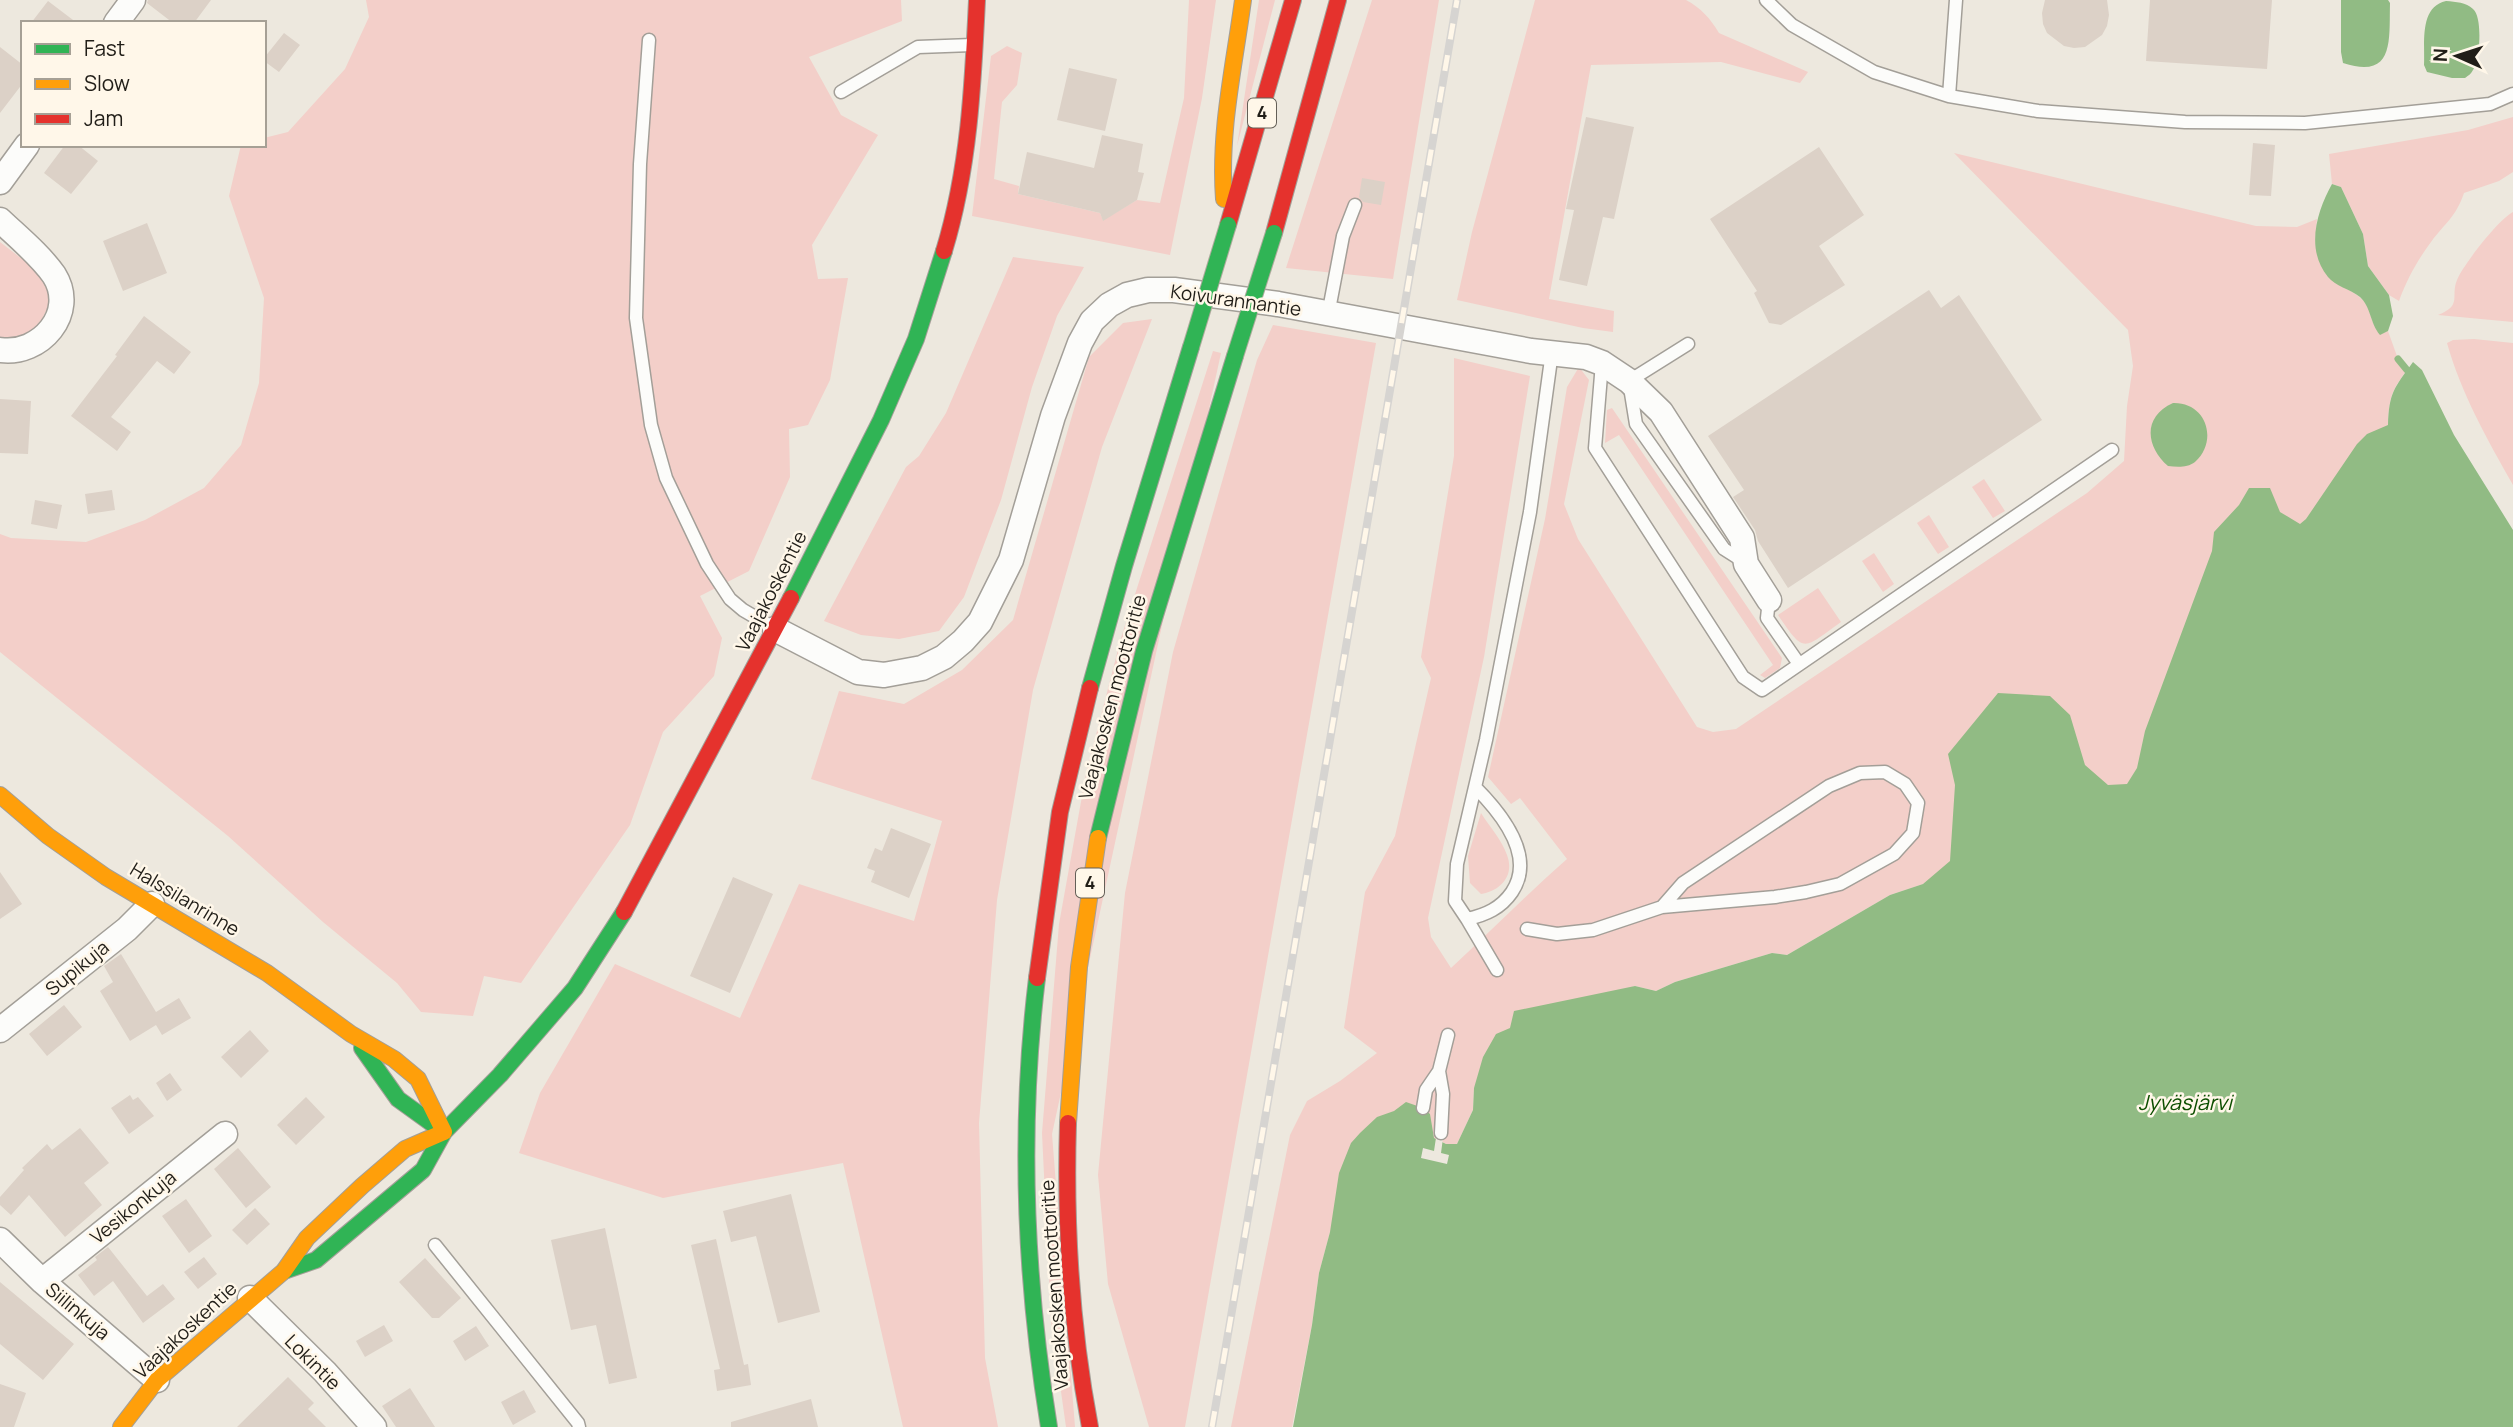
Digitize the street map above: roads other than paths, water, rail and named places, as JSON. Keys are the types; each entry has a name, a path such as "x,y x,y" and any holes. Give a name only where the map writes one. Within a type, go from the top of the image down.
{"main road":[{"name":"Vaajakoskentie","path":"121,1427 157,1380 250,1298 285,1271 316,1260 423,1170 444,1132 500,1075 540,1029 575,988 603,949 688,796 775,629 881,420 916,340 950,230 964,168 972,108 977,0"},
{"path":"1228,225 1222,178 1226,121 1243,0"},
{"name":"Vaajakosken moottoritie","path":"1049,1427 1028,1244 1027,1079 1041,932 1064,791 1119,580 1271,84 1293,0"},
{"name":"Vaajakosken moottoritie","path":"1090,1427 1084,1398 1068,1239 1066,1135 1071,1036 1083,929 1098,834 1119,743 1170,564 1274,233 1338,0"},
{"name":"Halssilanrinne","path":"0,795 48,836 106,877 267,973 351,1034 394,1059 418,1079 444,1132"},
{"name":"Halssilanrinne","path":"351,1034 398,1099 444,1132"},
{"name":"Vaajakoskentie","path":"285,1271 307,1238 405,1149 444,1132"}],"street":[{"path":"117,21 133,0"},
{"path":"0,181 26,147"},
{"path":"0,220 55,277 60,293 60,310 52,330 40,342 26,348 0,350"},
{"name":"Koivurannantie","path":"775,629 858,672 884,675 922,668 944,657 963,641 980,622 1011,560 1064,380 1080,342 1092,321 1109,305 1127,295 1148,290 1174,290 1278,304 1531,351 1586,357 1602,363 1629,381 1661,412 1742,538 1746,564 1769,600"},
{"name":"Supikuja","path":"0,1030 127,929 152,904"},
{"name":"Vesikonkuja","path":"42,1281 225,1134"},
{"name":"Siilinkuja","path":"0,1240 42,1281 157,1380"},
{"name":"Lokintie","path":"250,1298 325,1372 374,1427"}],"lane":[{"path":"1766,0 1792,25 1874,72 1949,96 2038,111 2185,122 2305,123 2490,104 2513,94"},
{"path":"1949,96 1956,0"},
{"path":"649,40 640,164 636,318 651,425 666,478 708,565 730,599 775,629"},
{"path":"841,92 918,47 976,45"},
{"path":"1328,314 1343,236 1355,205"},
{"path":"1629,381 1688,344"},
{"path":"1497,970 1455,901 1457,864 1475,788 1530,512 1552,352"},
{"path":"1602,363 1595,448 1743,677 1762,690 2112,450"},
{"path":"1769,600 1768,618 1799,664"},
{"path":"1527,929 1557,934 1593,930 1662,906 1775,897 1840,884 1894,855 1913,833 1918,803 1905,784 1885,772 1860,773 1849,777 1829,786 1683,883 1662,906"},
{"path":"1467,919 1484,916 1508,898 1518,883 1522,863 1513,839 1494,807 1475,788"},
{"path":"1423,1108 1426,1090 1439,1071 1448,1035"},
{"path":"1439,1071 1443,1094 1441,1133"},
{"path":"435,1245 579,1427"}],"water":[{"path":"2341,0 2388,0 2390,3 2390,30 2386,53 2372,66 2360,67 2343,63"},
{"path":"2446,1 2470,7 2478,20 2477,57 2472,71 2465,78 2427,72 2424,65 2427,18 2431,10"},
{"path":"2332,184 2341,187 2363,234 2368,266 2389,295 2393,316 2388,331 2380,335 2364,301 2328,277 2317,254 2315,242 2318,218"},
{"name":"Jyväsjärvi","path":"2413,362 2422,370 2454,435 2513,530 2513,1427 1293,1427 1339,1173 1351,1143 1360,1133 1377,1117 1394,1111 1406,1102 1423,1108 1430,1114 1434,1138 1446,1144 1457,1144 1473,1110 1474,1088 1483,1057 1496,1034 1510,1028 1514,1011 1635,986 1656,991 1675,982 1772,953 1787,955 1890,895 1923,884 1950,861 1955,785 1948,754 1998,693 2050,696 2070,715 2085,765 2108,785 2127,784 2137,768 2145,731 2212,551 2214,532 2239,505 2249,488 2270,488 2280,512 2300,524 2306,519 2357,444 2367,434 2388,425 2394,391"},
{"path":"2173,403 2184,404 2201,415 2207,433 2202,453 2195,462 2178,467 2168,466 2161,458 2155,450 2151,433 2156,416"}],"waterway":[{"path":"2398,359 2407,370"}],"railway":[{"path":"1212,1427 1457,0"}]}
